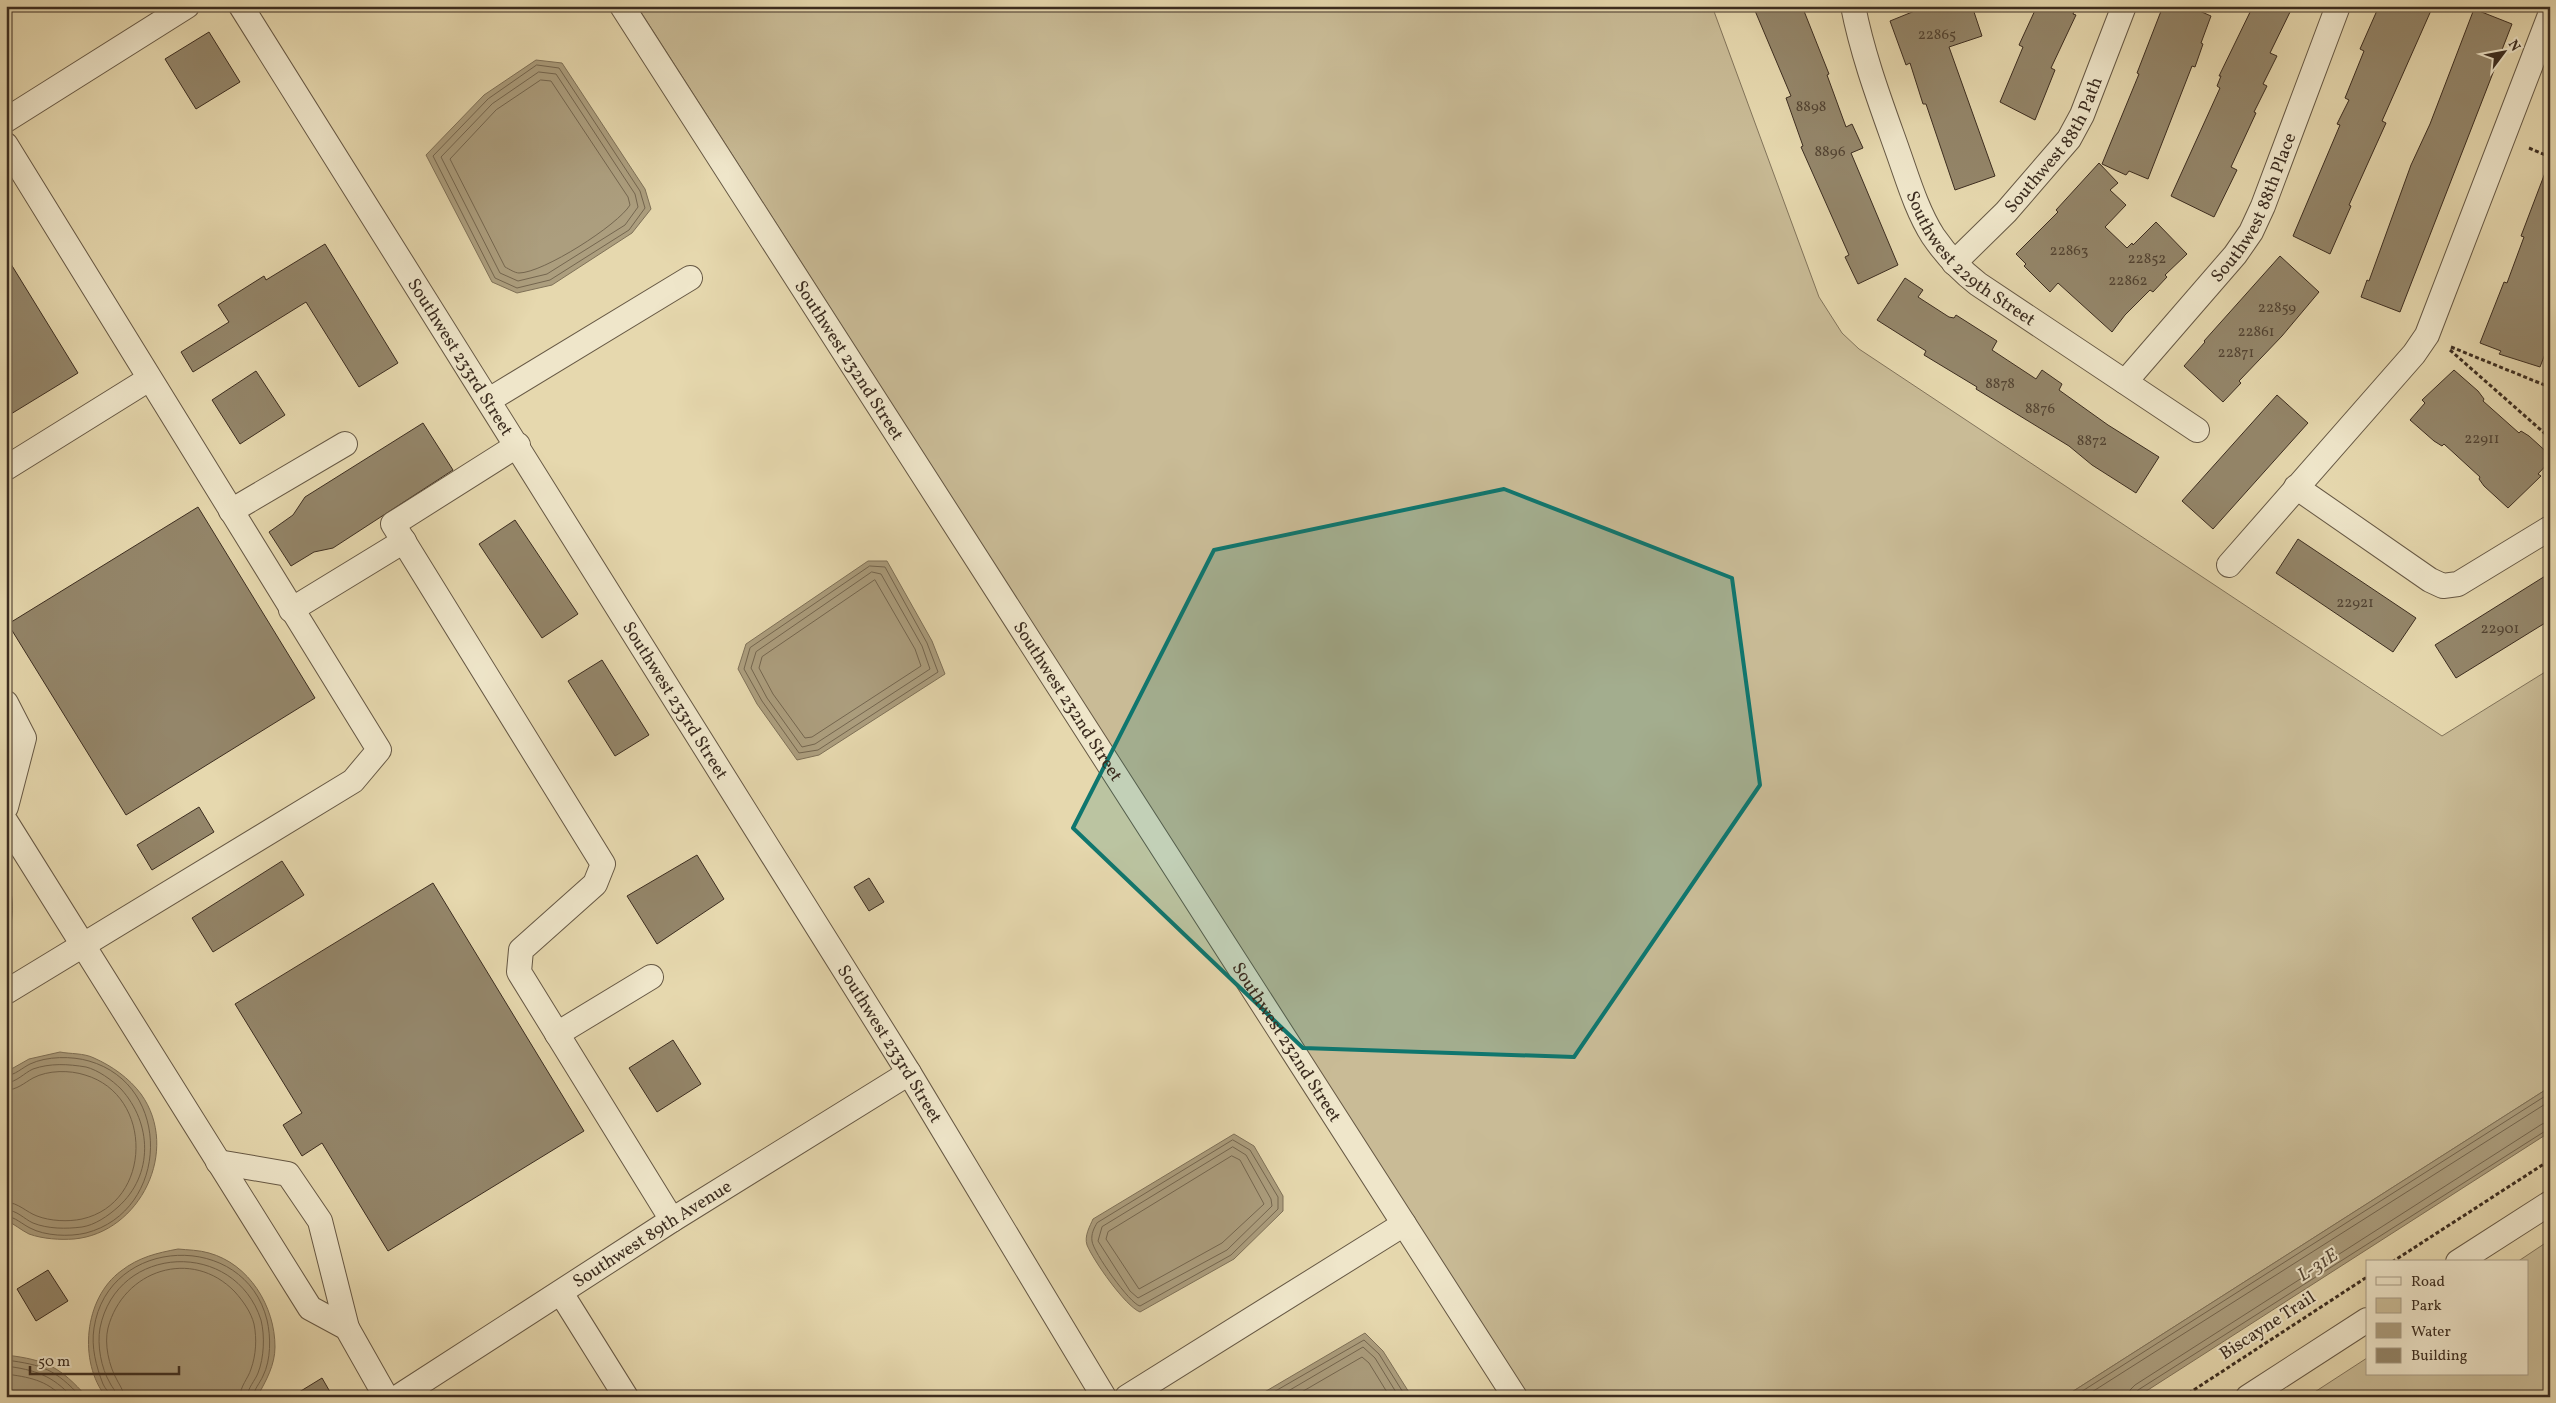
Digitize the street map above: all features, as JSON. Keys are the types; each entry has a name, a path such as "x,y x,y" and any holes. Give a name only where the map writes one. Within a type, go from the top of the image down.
{"street":[{"path":"6,120 187,6"},
{"name":"Southwest 233rd Street","path":"242,6 909,1073 1104,1397"},
{"name":"Southwest 232nd Street","path":"622,6 1515,1397"},
{"name":"Southwest 229th Street","path":"1853,6 1861,49 1921,212 1933,236 1954,263 1978,284 2197,430"},
{"name":"Southwest 88th Path","path":"1954,263 2006,212 2069,139 2085,107 2124,6"},
{"name":"Southwest 88th Place","path":"2125,382 2235,255 2251,232 2263,206 2338,6"},
{"path":"2229,565 2414,354 2427,335 2550,16"},
{"path":"6,145 378,750 353,781 6,992"},
{"path":"489,400 690,278"},
{"path":"6,468 149,379"},
{"path":"231,512 345,444"},
{"path":"518,445 393,524 603,864 595,884 522,950 519,972 672,1220"},
{"path":"2296,487 2430,580 2443,586 2458,584 2550,528"},
{"path":"292,610 404,541"},
{"path":"6,703 24,738 6,807"},
{"path":"6,822 81,945 310,1308 347,1328"},
{"path":"557,1034 651,977"},
{"name":"Southwest 89th Avenue","path":"398,1397 672,1220 909,1073"},
{"path":"218,1162 288,1174 320,1221 347,1328 386,1397"},
{"path":"2461,1260 2550,1203"},
{"path":"1127,1397 1404,1224"},
{"path":"561,1293 626,1397"},
{"path":"2248,1397 2366,1321"}],"path":[{"path":"2529,148 2550,157"},
{"path":"2550,392 2549,383 2451,348 2550,438"},
{"path":"2395,1260 2550,1160"},
{"name":"Biscayne Trail","path":"2183,1397 2366,1279"}],"highlighted area":[{"path":"1504,489 1732,578 1760,785 1574,1057 1303,1048 1073,828 1214,550"}],"green space":[{"path":"637,6 1712,6 1819,297 1842,333 1859,349 2442,736 2550,669 2550,1087 2064,1397 1528,1397"},
{"path":"2550,1240 2550,1397 2307,1397 2366,1359 2366,1376 2528,1376 2528,1260 2520,1260"}],"water":[{"path":"536,60 562,63 645,189 651,209 632,233 552,285 517,293 492,282 426,155 484,95"},
{"path":"868,561 887,561 932,641 945,674 819,755 797,760 757,704 738,669 746,644"},
{"path":"6,877 11,893 12,910 6,944"},
{"path":"60,1052 90,1056 126,1078 141,1094 152,1116 157,1139 155,1163 147,1185 135,1205 118,1222 97,1233 74,1239 51,1239 34,1236 6,1220 6,1072 29,1059"},
{"name":"L-31E","path":"2550,1087 2550,1132 2137,1397 2064,1397"},
{"path":"1234,1134 1254,1146 1283,1196 1283,1211 1234,1259 1140,1312 1118,1292 1090,1252 1086,1238 1093,1219"},
{"path":"178,1249 205,1252 223,1259 247,1277 265,1302 274,1332 275,1354 264,1385 257,1397 106,1397 97,1383 91,1366 89,1331 99,1297 109,1283 128,1266 148,1256"},
{"path":"1365,1333 1383,1351 1412,1397 1256,1397"},
{"path":"6,1355 32,1359 52,1367 69,1378 87,1397 6,1397"}],"building":[{"path":"1753,6 1802,6 1829,74 1827,75 1846,127 1852,124 1863,148 1851,153 1898,265 1858,284 1845,257 1849,255 1801,147 1803,146 1786,98 1791,96"},
{"path":"1927,6 1972,6 1982,36 1949,47 1995,176 1955,190 1926,104 1923,104 1910,63 1906,65 1890,21"},
{"path":"2037,6 2077,6 2073,14 2076,15 2051,68 2055,70 2035,120 2000,102 2023,47 2019,45"},
{"path":"2163,6 2188,6 2211,16 2195,67 2192,66 2148,179 2129,171 2126,175 2102,164 2139,74 2137,73"},
{"path":"2253,6 2282,6 2291,10 2270,53 2277,56 2263,84 2267,86 2231,167 2237,170 2214,217 2171,196 2220,88 2217,86 2221,76 2219,76"},
{"path":"2379,6 2433,6 2382,121 2386,123 2349,205 2351,206 2330,254 2293,236 2340,125 2337,124 2349,100 2345,98 2364,51 2360,49"},
{"path":"2474,9 2512,24 2400,312 2361,297 2367,280 2369,281 2411,165 2430,124"},
{"path":"209,32 240,82 196,109 165,59"},
{"path":"2099,163 2118,183 2110,190 2126,205 2105,227 2127,248 2132,243 2133,245 2156,222 2187,254 2165,275 2167,277 2153,292 2150,290 2125,315 2112,332 2058,283 2050,292 2024,266 2026,264 2016,254 2058,212 2056,210"},
{"path":"2548,165 2550,341 2540,367 2499,354 2501,351 2480,343 2504,282 2507,283 2524,237 2521,236"},
{"path":"325,244 398,363 359,387 306,302 193,372 181,352 229,322 218,305 264,276 266,280"},
{"path":"6,256 78,373 6,417"},
{"path":"2280,256 2319,292 2282,336 2239,381 2241,383 2223,402 2184,366"},
{"path":"1905,278 1923,290 1918,297 1949,317 1954,318 1956,315 1997,341 1992,350 2036,379 2042,370 2062,384 2059,390 2108,425 2159,457 2136,493 2092,465 2069,446 1924,355 1926,351 1877,320"},
{"path":"2454,370 2478,391 2484,399 2483,401 2519,433 2521,431 2529,436 2550,455 2550,461 2538,474 2541,476 2508,508 2484,486 2479,479 2480,477 2444,444 2442,446 2434,441 2410,420 2425,403 2422,400"},
{"path":"256,371 285,415 240,444 212,400"},
{"path":"2277,395 2308,423 2213,529 2182,501"},
{"path":"423,423 453,470 333,548 314,552 291,566 269,532 293,515 305,497"},
{"path":"198,507 315,698 126,815 8,624"},
{"path":"515,520 578,614 542,638 479,544"},
{"path":"2298,539 2416,618 2393,652 2276,573"},
{"path":"2550,573 2550,620 2456,678 2435,645"},
{"path":"602,660 649,735 615,756 568,681"},
{"path":"199,807 214,832 152,870 137,845"},
{"path":"697,855 724,899 657,944 627,896"},
{"path":"282,861 304,895 213,952 192,918"},
{"path":"869,878 884,902 869,911 854,887"},
{"path":"433,883 584,1131 388,1251 322,1143 302,1156 283,1125 302,1113 235,1004"},
{"path":"673,1040 701,1084 657,1112 629,1068"},
{"path":"48,1270 68,1301 36,1321 17,1289"},
{"path":"322,1378 333,1397 291,1397"}]}
